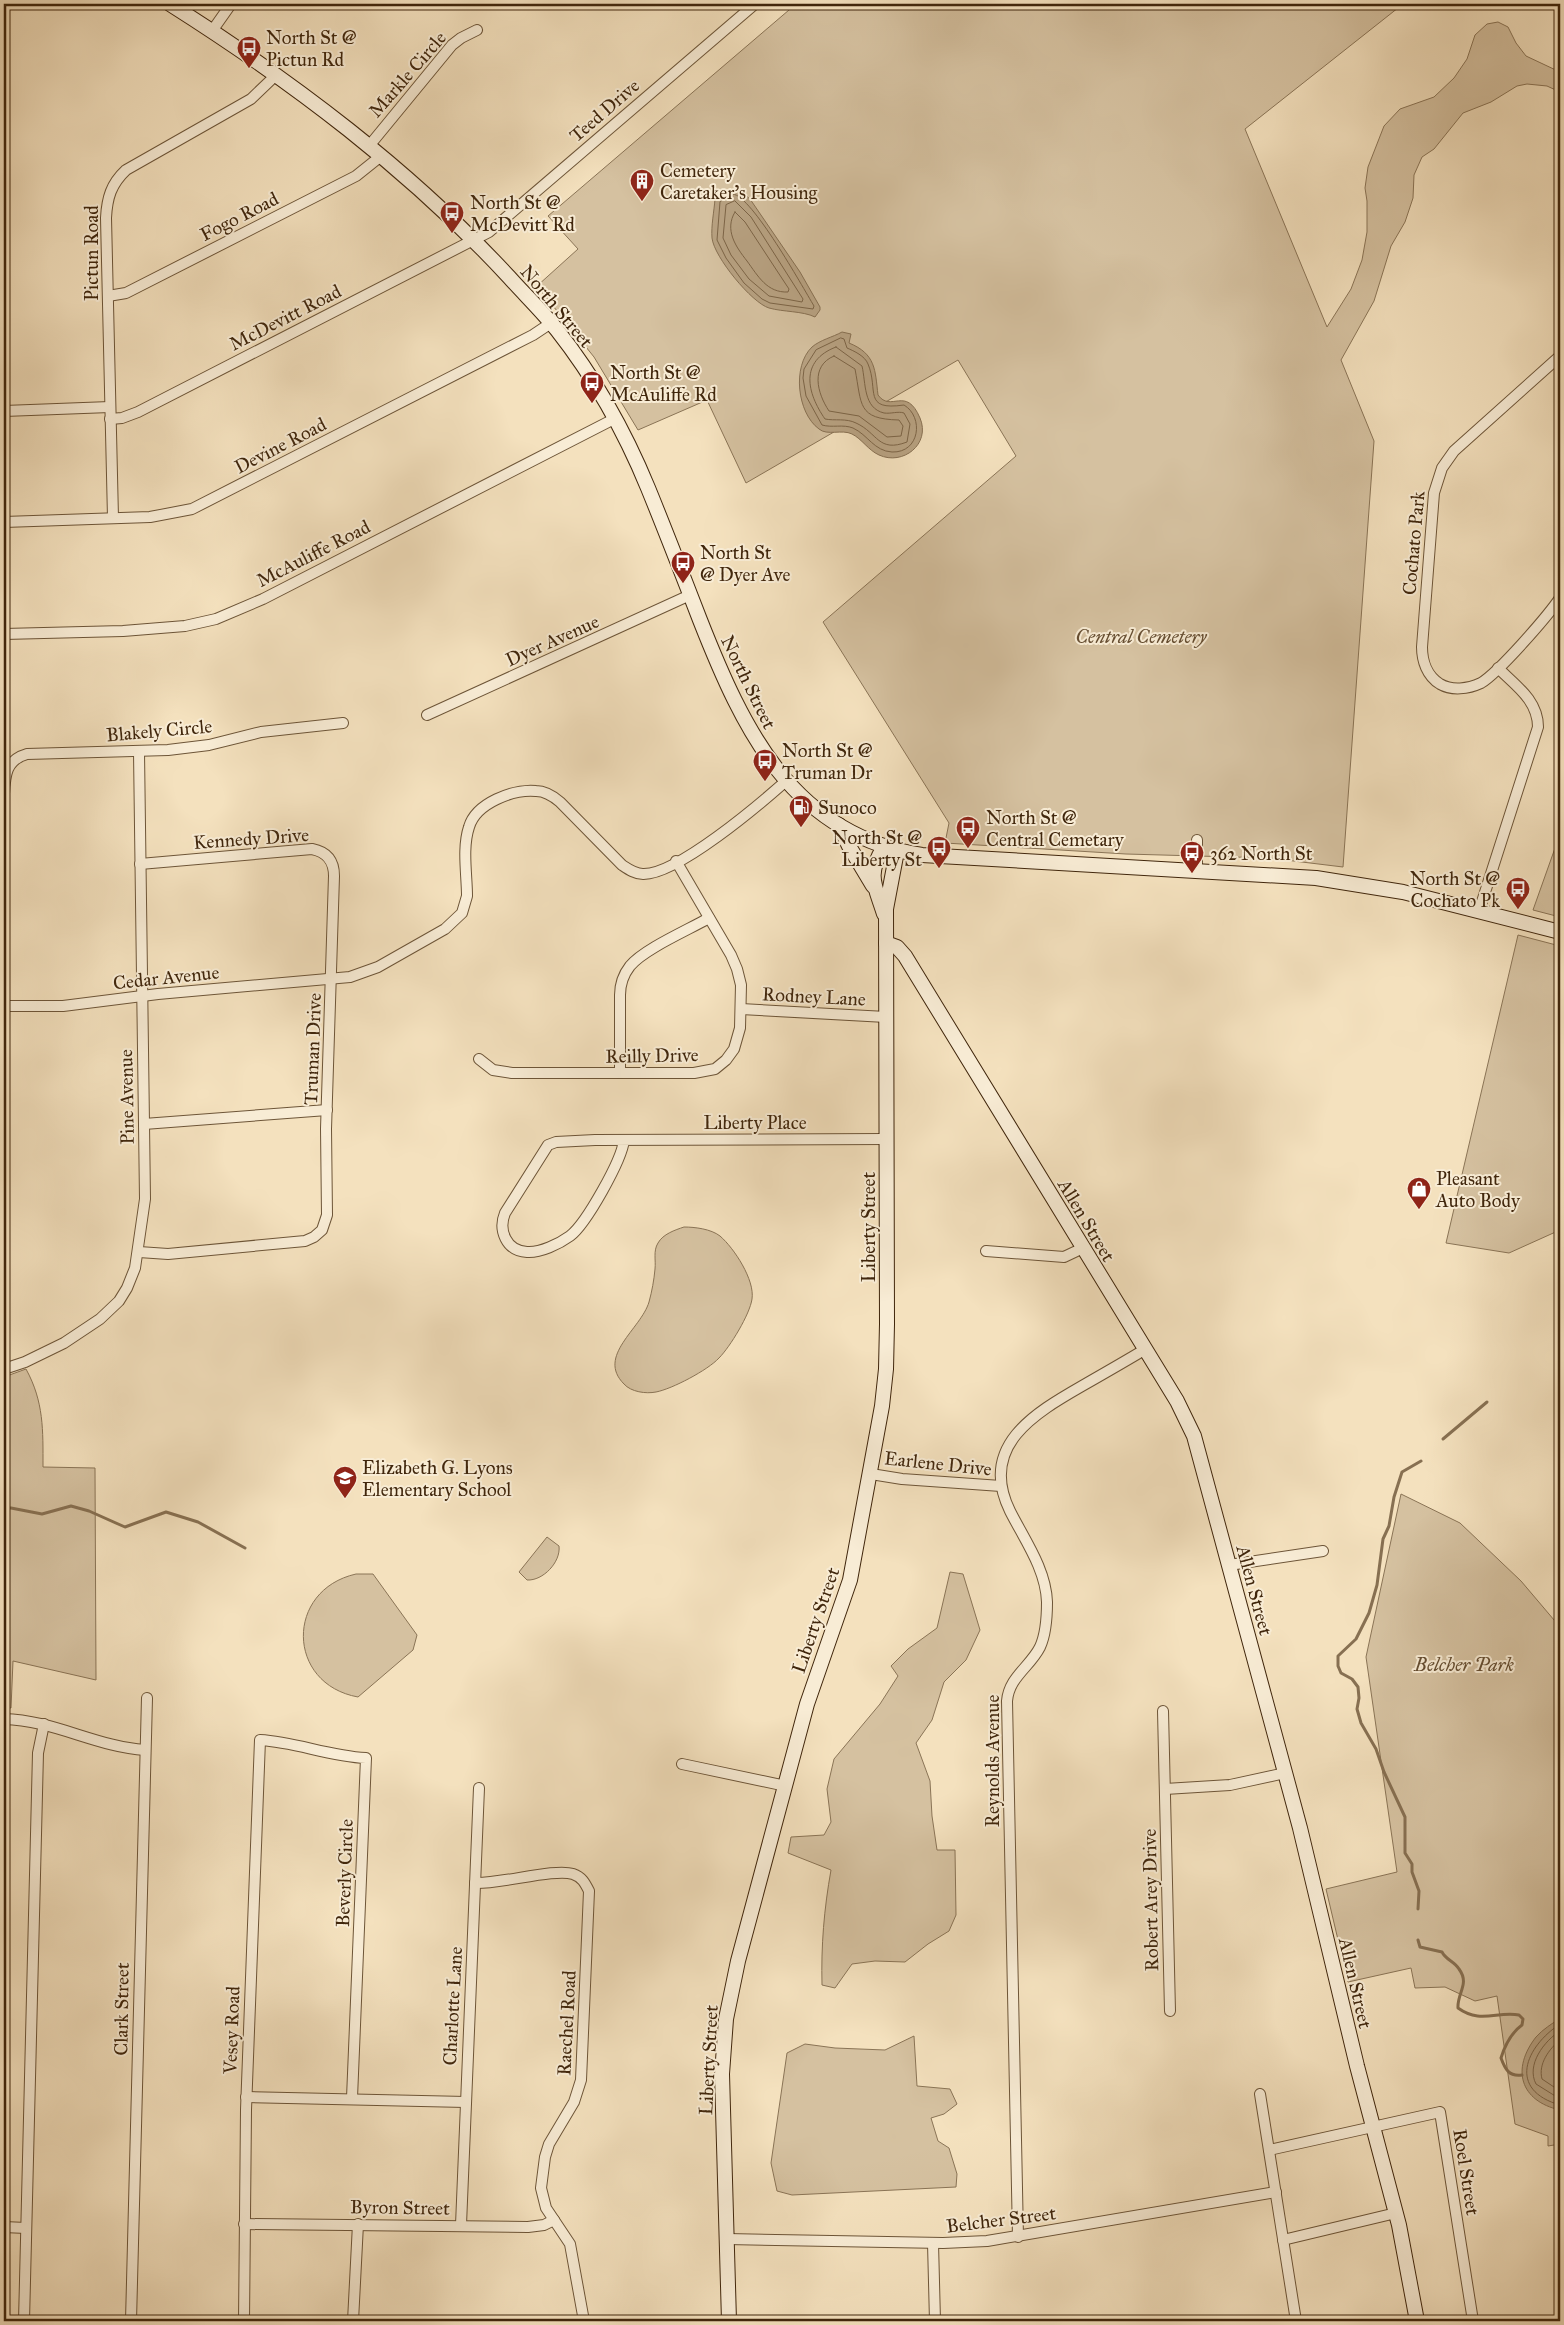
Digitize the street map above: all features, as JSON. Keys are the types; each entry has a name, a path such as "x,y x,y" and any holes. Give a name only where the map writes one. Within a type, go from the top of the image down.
{"main road":[{"name":"North Street","path":"170,4 275,76 381,156 474,240 551,323 583,368 614,419 646,485 723,676 743,719 786,781 811,804 840,826 890,849 946,858 1284,875 1362,884 1417,895 1560,932"},
{"path":"840,826 849,846 874,888"},
{"name":"Liberty Street","path":"886,922 874,888 873,869 890,849"},
{"name":"Liberty Street","path":"729,2321 722,2074 726,2019 738,1961 811,1690 850,1580 871,1474 883,1399 887,1357 886,922 890,849"},
{"name":"Allen Street","path":"886,943 898,947 905,956 1192,1429 1304,1843 1373,2127 1396,2213 1417,2321"}],"street":[{"path":"212,31 230,4"},
{"name":"Teed Drive","path":"474,240 494,228 755,4"},
{"name":"Markle Circle","path":"369,146 452,46 461,38 477,30"},
{"name":"Pictun Road","path":"113,518 107,203 110,191 116,180 132,166 251,99 275,76"},
{"name":"Fogo Road","path":"108,296 126,292 356,176 381,156"},
{"name":"McDevitt Road","path":"110,418 122,418 138,412 474,240"},
{"name":"Devine Road","path":"4,522 166,515 200,506 533,335 551,323"},
{"name":"Cochato Park","path":"1560,356 1454,451 1442,468 1434,493 1422,647 1425,666 1436,681 1446,686 1458,689 1482,682 1498,668 1560,598"},
{"path":"4,410 110,407"},
{"name":"McAuliffe Road","path":"4,634 156,628 196,624 216,619 256,602 614,419"},
{"name":"Dyer Avenue","path":"428,715 690,595"},
{"path":"1479,911 1538,727 1537,714 1532,702 1498,668"},
{"name":"Blakely Circle","path":"4,794 8,766 12,761 21,756 33,754 139,752 202,746 261,732 343,723"},
{"name":"Pine Avenue","path":"4,1369 55,1348 107,1314 127,1288 139,1252 145,1200 139,752"},
{"name":"Truman Drive","path":"139,1252 168,1254 299,1242 314,1238 322,1230 327,1215 327,1110 331,979 350,977 369,971 455,922 462,913 466,902 467,840 470,823 476,814 489,804 513,794 536,791 546,793 556,798 622,865 632,871 643,874 654,872 676,861 738,822 786,781"},
{"path":"1197,871 1198,840"},
{"name":"Kennedy Drive","path":"140,864 306,849 323,853 331,860 334,870 331,979"},
{"name":"Reilly Drive","path":"479,1060 493,1070 506,1073 694,1073 715,1069 726,1060 734,1049 739,1036 741,1009 737,969 676,861"},
{"path":"620,1073 620,995 621,983 627,970 644,954 709,918"},
{"name":"Cedar Avenue","path":"4,1006 63,1006 142,996 331,979"},
{"name":"Rodney Lane","path":"741,1009 886,1017"},
{"path":"144,1124 327,1110"},
{"name":"Liberty Place","path":"624,1140 620,1158 585,1218 574,1233 559,1242 533,1252 522,1251 510,1245 502,1232 503,1218 548,1145 561,1141 624,1140 887,1139"},
{"path":"986,1251 1064,1257 1083,1248"},
{"name":"Reynolds Avenue","path":"1018,2237 1016,2220 1007,1701 1012,1683 1039,1648 1043,1634 1047,1602 1038,1566 1007,1505 1001,1486 1004,1460 1012,1439 1022,1425 1048,1406 1144,1350"},
{"name":"Earlene Drive","path":"871,1474 919,1480 1001,1486"},
{"path":"1229,1566 1323,1551"},
{"name":"Clark Street","path":"131,2321 147,1698"},
{"name":"Robert Arey Drive","path":"1163,1711 1170,2011"},
{"path":"4,1719 28,1720 127,1748 145,1750"},
{"path":"24,2321 38,1753 44,1724"},
{"name":"Vesey Road","path":"244,2321 246,2097 260,1740"},
{"name":"Beverly Circle","path":"260,1740 280,1742 339,1756 366,1758 352,2098"},
{"path":"682,1764 719,1774 786,1786"},
{"path":"1165,1789 1230,1785 1285,1773"},
{"name":"Charlotte Lane","path":"461,2226 479,1788"},
{"name":"Raechel Road","path":"475,1883 496,1883 564,1873 580,1878 589,1891 583,2071 577,2095 549,2144 541,2181 543,2202 567,2236 570,2244 584,2321"},
{"path":"1260,2094 1296,2321"},
{"path":"246,2097 466,2102"},
{"name":"Roel Street","path":"1269,2150 1440,2112 1473,2321"},
{"name":"Belcher Street","path":"726,2239 933,2243 977,2242 1018,2237 1276,2192"},
{"path":"1283,2240 1396,2213"},
{"name":"Byron Street","path":"244,2224 533,2226 554,2220"},
{"path":"354,2321 358,2224"},
{"path":"4,2227 26,2228"},
{"path":"933,2243 936,2321"}],"green space":[{"name":"Central Cemetery","path":"796,4 1403,4 1245,129 1327,327 1351,289 1362,260 1367,232 1365,188 1368,167 1384,126 1400,109 1434,97 1454,78 1467,59 1475,35 1487,24 1498,22 1508,27 1516,43 1526,56 1560,72 1560,92 1547,86 1527,84 1517,86 1491,102 1463,113 1434,149 1422,157 1414,175 1413,198 1405,222 1391,246 1374,301 1341,360 1374,441 1343,867 1269,858 1126,854 945,843 949,823 823,622 1016,456 958,360 746,483 707,400 638,430 594,357 537,286 578,249 548,216"},
{"path":"1560,834 1560,917 1533,910"},
{"path":"1518,935 1560,946 1560,1230 1509,1253 1446,1243"},
{"path":"684,1227 708,1230 726,1241 747,1274 752,1291 752,1299 739,1330 729,1346 714,1363 680,1383 663,1390 648,1393 635,1391 627,1387 617,1374 615,1363 617,1353 649,1302 655,1273 658,1243 666,1235"},
{"path":"26,1369 36,1393 41,1416 43,1467 95,1468 96,1680 13,1661 11,1708 4,1707 4,1377"},
{"name":"Belcher Park","path":"1401,1494 1460,1523 1521,1581 1560,1627 1560,2144 1548,2146 1548,2136 1515,2124 1497,1996 1475,2001 1445,1987 1415,1988 1411,1968 1348,1982 1326,1889 1397,1872 1366,1657"},
{"path":"547,1537 559,1546 557,1558 545,1574 527,1580 519,1572"},
{"path":"950,1572 963,1574 980,1630 966,1660 944,1682 932,1720 916,1743 930,1781 932,1816 937,1850 955,1850 956,1915 949,1931 905,1962 875,1961 852,1964 835,1988 822,1985 826,1899 831,1870 788,1853 791,1837 824,1835 831,1822 827,1789 834,1759 880,1704 898,1676 891,1666 908,1649 937,1628"},
{"path":"356,1574 373,1574 417,1635 413,1650 358,1697 334,1689 317,1675 307,1657 303,1637 306,1617 316,1598 333,1583"},
{"path":"914,2036 917,2086 950,2089 957,2104 944,2114 931,2118 938,2141 949,2148 957,2174 956,2187 792,2195 777,2191 771,2163 787,2053 805,2044 835,2048 885,2050"}],"water":[{"path":"732,189 739,190 750,199 800,272 820,307 815,317 769,308 753,298 726,267 714,246 712,224 715,199"},
{"path":"842,332 851,334 849,343 858,347 869,358 875,370 878,395 888,402 904,401 915,408 920,418 922,436 913,450 905,455 897,458 888,458 875,453 852,434 822,431 812,422 806,412 802,401 800,377 806,355 815,345"},
{"path":"1560,2018 1560,2110 1546,2106 1528,2091 1522,2072 1528,2049 1536,2037"}],"waterway":[{"path":"1443,1439 1487,1402"},
{"path":"1418,1909 1419,1891 1412,1872 1412,1864 1405,1853 1405,1817 1384,1772 1376,1749 1361,1723 1357,1709 1358,1687 1352,1679 1341,1673 1338,1666 1338,1656 1356,1639 1369,1613 1377,1585 1383,1539 1389,1526 1394,1497 1402,1472 1421,1461"},
{"path":"4,1508 42,1514 71,1506 89,1511 125,1527 166,1512 198,1522 245,1548"},
{"path":"1418,1940 1420,1947 1442,1952 1455,1964 1462,1974 1463,1984 1458,2008 1474,2015 1511,2014 1519,2015 1523,2019 1522,2025 1504,2048 1501,2058 1508,2071 1514,2075 1522,2075"}],"place":[{"name":"North St @ Pictun Rd","path":"249,69"},
{"name":"Cemetery Caretaker's Housing","path":"642,202"},
{"name":"North St @ McDevitt Rd","path":"452,234"},
{"name":"North St @ McAuliffe Rd","path":"592,404"},
{"name":"North St @ Dyer Ave","path":"683,584"},
{"name":"North St @ Truman Dr","path":"765,782"},
{"name":"Sunoco","path":"801,828"},
{"name":"North St @ Central Cemetary","path":"968,849"},
{"name":"North St @ Liberty St","path":"939,869"},
{"name":"362 North St","path":"1192,874"},
{"name":"North St @ Cochato Pk","path":"1518,910"},
{"name":"Pleasant Auto Body","path":"1419,1210"},
{"name":"Elizabeth G. Lyons Elementary School","path":"345,1499"}]}
